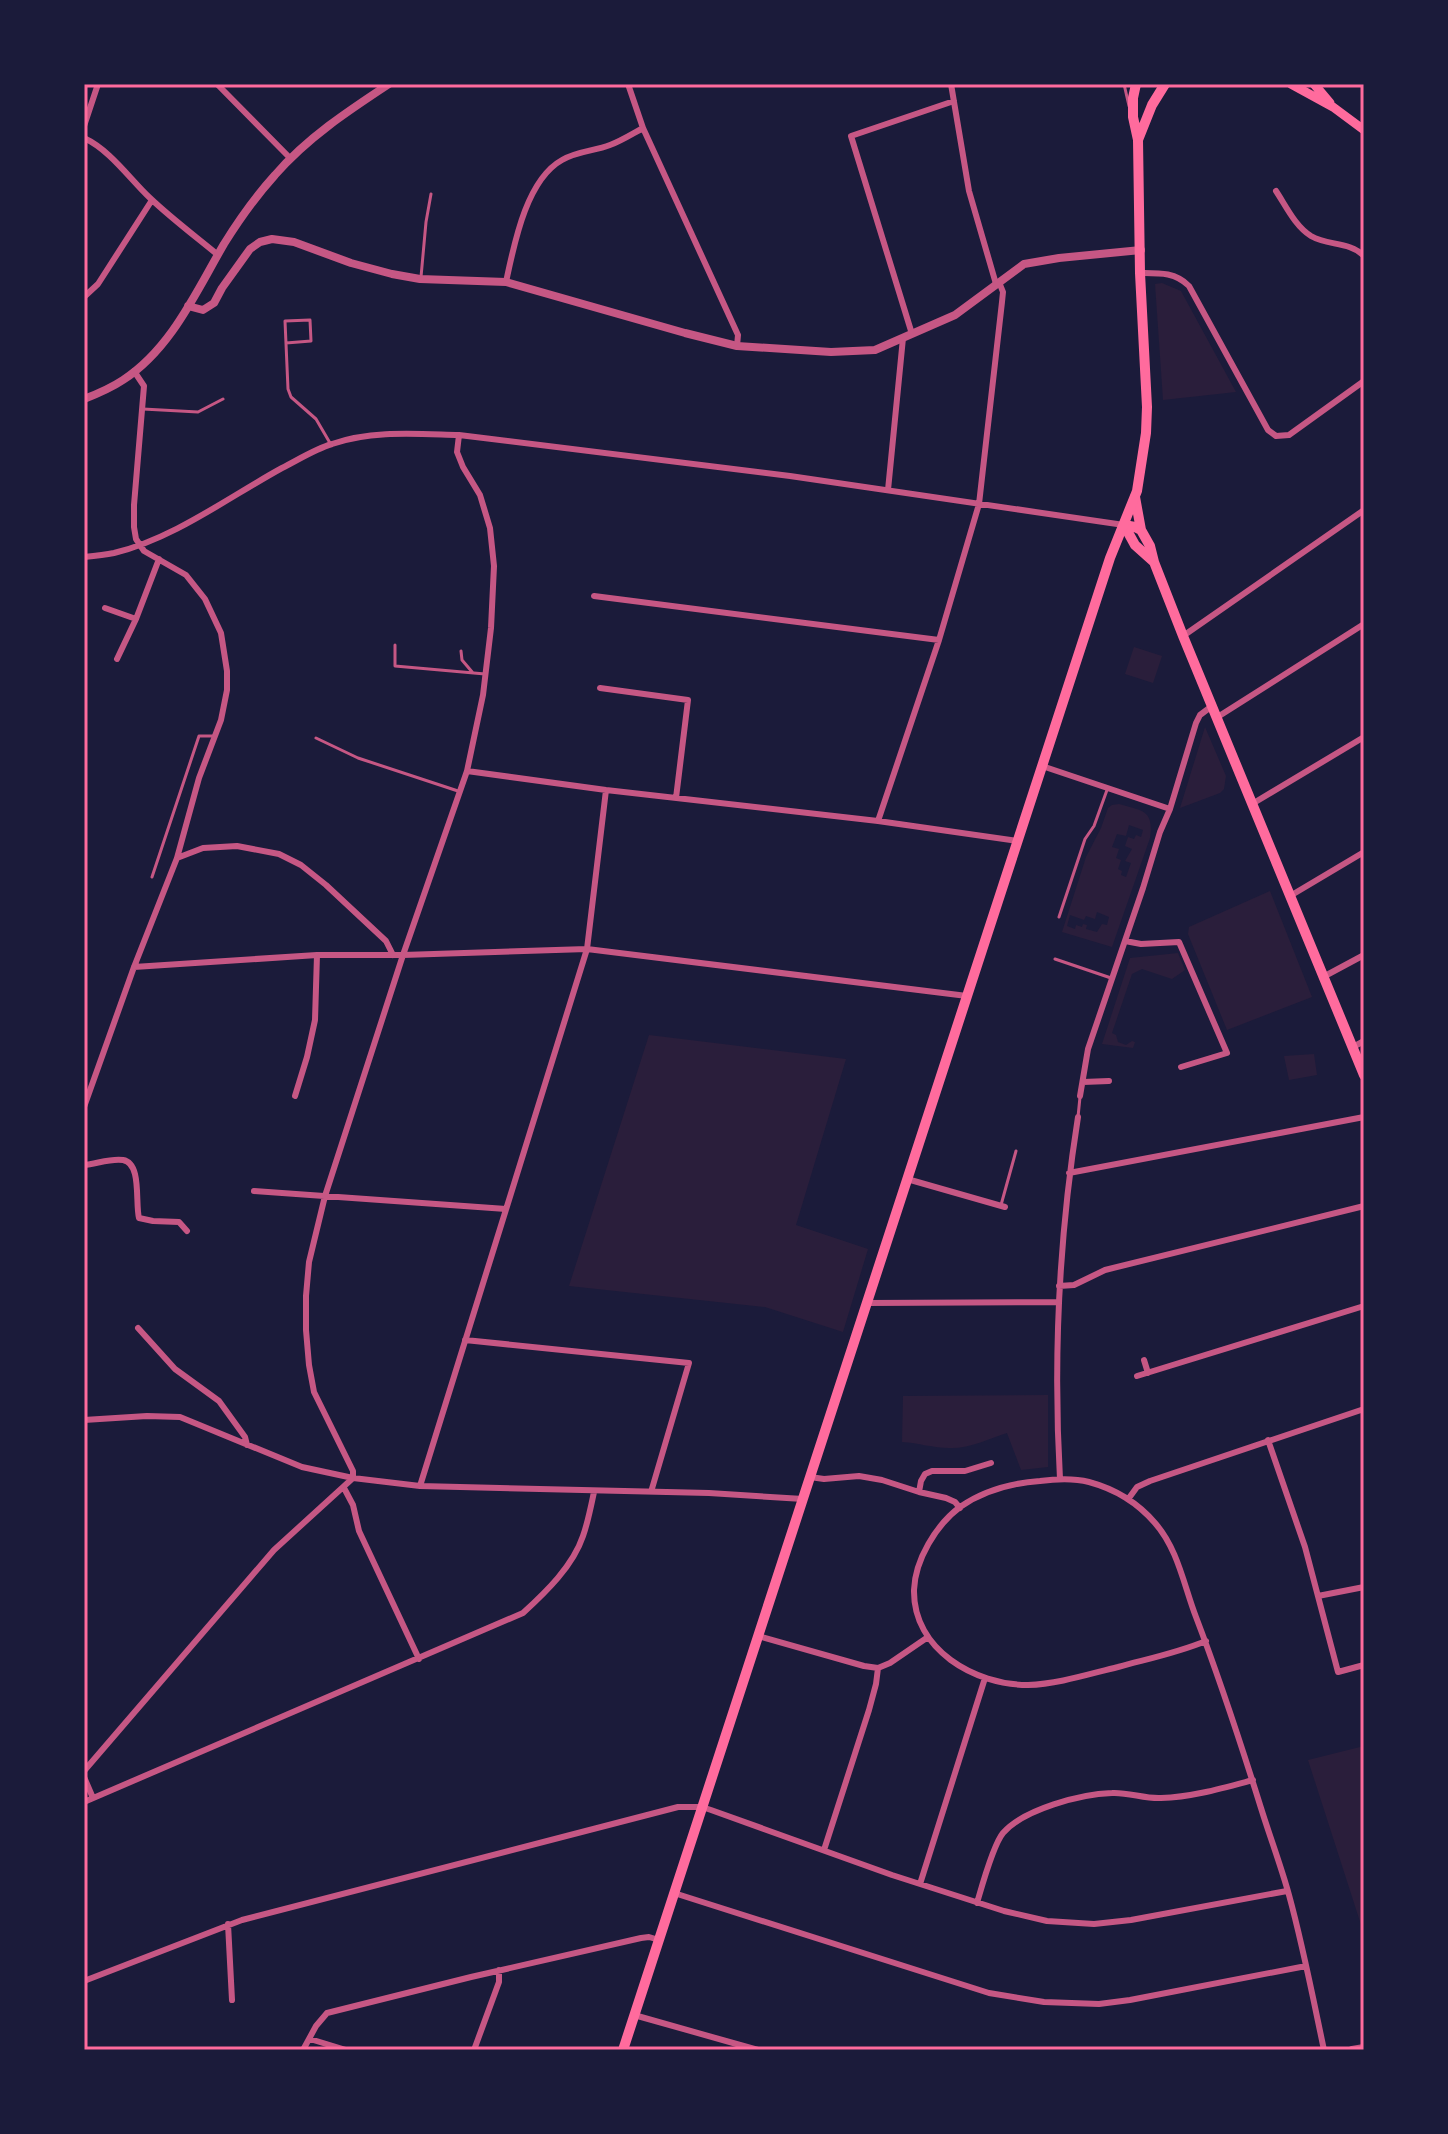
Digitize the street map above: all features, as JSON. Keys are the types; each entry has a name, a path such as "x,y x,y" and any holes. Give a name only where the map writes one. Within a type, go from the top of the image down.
{"main road":[{"path":"623,2050 1110,558 1135,497 1143,459 1147,407 1140,273 1138,140 1133,117 1136,84"},
{"path":"1138,140 1152,105 1165,84"},
{"path":"1291,84 1333,107 1364,130"},
{"path":"1314,84 1333,107"},
{"path":"1135,497 1141,530 1364,1075"},
{"path":"1124,525 1141,530"},
{"path":"1124,525 1135,545 1154,562"}],"street":[{"path":"84,126 98,84"},
{"path":"217,84 290,158"},
{"path":"84,399 122,381 163,342 245,213 290,158 350,110 389,84"},
{"path":"628,84 643,128 738,335 737,346"},
{"path":"878,821 939,640 979,504 1003,292 997,283 969,191 951,84"},
{"path":"912,334 851,136 954,101"},
{"path":"506,282 515,240 532,195 545,175 560,160 612,145 643,128"},
{"path":"84,138 218,255"},
{"path":"1276,191 1300,227 1310,235 1323,241 1349,245 1364,256"},
{"path":"84,297 98,284 152,200"},
{"path":"188,306 203,310 214,303 250,249 272,239 294,242 392,274 420,279 506,282 737,346 831,352 875,350 955,315 1018,266 1141,250"},
{"path":"1140,273 1164,273 1182,279 1189,286 1268,430 1276,436 1289,435 1364,381"},
{"path":"888,490 903,338"},
{"path":"84,1107 177,858 199,778 221,720 227,690 221,633 205,599 186,575 144,551 136,539 134,505 144,386 134,371"},
{"path":"84,557 140,545 330,444 381,434 459,435 888,490 1124,525"},
{"path":"93,1798 84,1774 274,1550 353,1478 353,1471 314,1392 306,1330 308,1273 325,1196 467,771 483,695 494,566 490,528 480,495 457,452 459,435"},
{"path":"1183,636 1364,510"},
{"path":"117,659 159,559"},
{"path":"594,596 939,640"},
{"path":"105,608 136,619"},
{"path":"1216,718 1364,624"},
{"path":"600,688 688,700 676,798"},
{"path":"1080,1096 1085,1063 1111,978 1170,809 1196,723 1200,715 1212,706"},
{"path":"1252,804 1364,737"},
{"path":"1042,766 1170,809"},
{"path":"467,771 1018,841"},
{"path":"420,1486 587,949 606,790"},
{"path":"177,858 203,848 237,846 279,854 301,865 326,885 386,941 393,955"},
{"path":"1290,896 1364,852"},
{"path":"1125,941 1141,944 1179,942 1227,1053 1181,1067"},
{"path":"134,967 317,955 587,949 967,996"},
{"path":"295,1096 315,1020 317,955"},
{"path":"1323,977 1364,955"},
{"path":"1353,1047 1364,1041"},
{"path":"1083,1082 1109,1081"},
{"path":"1060,1479 1056,1403 1058,1302 1069,1173 1078,1117"},
{"path":"1069,1173 1364,1117"},
{"path":"84,1165 116,1160 130,1163 135,1171 139,1218 179,1222 187,1231"},
{"path":"907,1179 1003,1206"},
{"path":"254,1191 506,1209"},
{"path":"1059,1286 1074,1285 1105,1270 1364,1206"},
{"path":"867,1303 1058,1302"},
{"path":"1137,1376 1364,1306"},
{"path":"138,1328 175,1369 219,1401 245,1437 247,1445"},
{"path":"465,1340 689,1363 651,1492"},
{"path":"1144,1360 1148,1373"},
{"path":"1129,1498 1137,1487 1150,1481 1364,1409"},
{"path":"84,1420 180,1417 302,1467 353,1478 420,1486 709,1493 803,1499"},
{"path":"1268,1440 1305,1547 1338,1672 1364,1665"},
{"path":"919,1492 925,1474 932,1471 966,1474 991,1463"},
{"path":"810,1477 859,1476 882,1480 946,1498 960,1508"},
{"path":"1206,1641 1053,1682 1027,1685 985,1678 953,1663 937,1650 928,1637 917,1613 914,1593 916,1576 931,1541 960,1508 988,1492 1021,1482 1086,1481 1129,1498 1157,1525 1179,1567 1206,1641 1253,1780 1287,1891 1324,2050"},
{"path":"344,1488 353,1505 359,1531 419,1659"},
{"path":"84,1802 523,1613 542,1596 575,1553 583,1537 594,1492"},
{"path":"1318,1596 1364,1587"},
{"path":"758,1636 878,1668 928,1637"},
{"path":"824,1850 869,1710 878,1668"},
{"path":"920,1884 985,1678"},
{"path":"977,1903 1002,1834 1056,1802 1116,1792 1157,1798 1181,1797 1253,1780"},
{"path":"84,1981 228,1924 678,1807 702,1807 920,1884 1033,1918 1094,1924 1287,1891"},
{"path":"674,1893 989,1993 1030,2000 1099,2004 1306,1966"},
{"path":"228,1924 232,2000"},
{"path":"303,2050 327,2013 641,1938 659,1940"},
{"path":"474,2050 499,1982 499,1970"},
{"path":"634,2015 758,2050"},
{"path":"310,2039 346,2050"},
{"path":"1352,2050 1364,2048"}],"lane":[{"path":"1124,84 1133,117"},
{"path":"420,279 431,194"},
{"path":"286,343 311,341 310,320 285,321 288,389 291,397 316,419 330,444"},
{"path":"143,409 198,412 223,399"},
{"path":"395,645 395,666 485,674"},
{"path":"461,651 462,660 473,673"},
{"path":"152,877 199,736 214,736"},
{"path":"316,738 358,758 460,792"},
{"path":"1059,917 1085,839 1094,826 1107,788"},
{"path":"1055,959 1111,978"},
{"path":"1078,1117 1080,1096"},
{"path":"1003,1206 1016,1151"}],"shaded area":[{"path":"1162,283 1181,291 1236,392 1163,400 1155,284"},
{"path":"1134,647 1162,656 1153,683 1125,674"},
{"path":"1205,727 1226,776 1224,789 1180,808"},
{"path":"1119,804 1145,813 1151,829 1112,947 1062,932 1086,857 1112,805","holes":["1129,825 1143,830 1141,837 1128,837 1125,846 1132,849 1125,861 1131,863 1126,877 1118,869 1121,860 1116,858 1119,849 1112,847 1117,834 1126,836","1097,912 1109,917 1107,925 1102,924 1097,932 1086,929 1087,925 1083,924 1082,927 1076,925 1075,929 1067,926 1070,915 1084,920 1086,916 1095,919"]},
{"path":"1270,891 1312,997 1227,1030 1188,934 1189,927"},
{"path":"1178,953 1185,970 1172,979 1142,969 1132,974 1112,1033 1118,1042 1126,1045 1135,1042 1133,1048 1102,1044 1130,958"},
{"path":"649,1035 846,1059 796,1225 868,1249 843,1332 765,1307 569,1286"},
{"path":"1314,1054 1317,1075 1289,1080 1284,1056"},
{"path":"1048,1395 1048,1467 1021,1470 1007,1433 956,1448 902,1442 903,1396"},
{"path":"1364,1746 1364,1934 1308,1760"}]}
